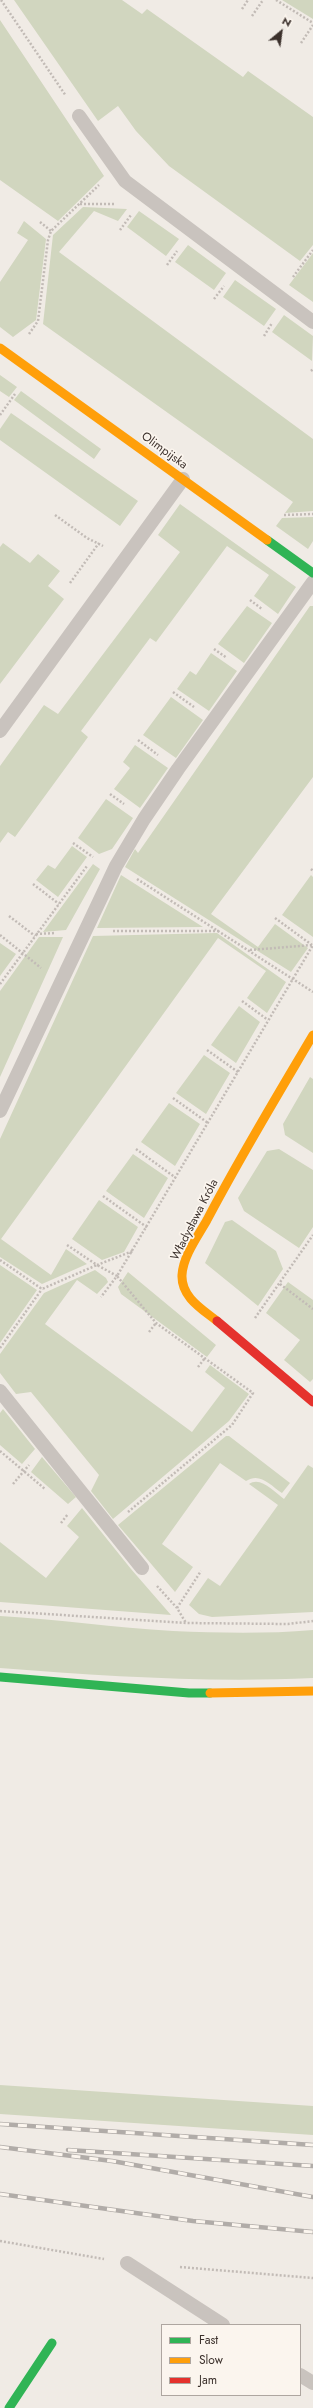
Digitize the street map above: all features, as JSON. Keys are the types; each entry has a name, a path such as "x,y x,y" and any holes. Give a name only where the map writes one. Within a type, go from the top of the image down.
{"street":[{"name":"Olimpijska","path":"0,348 313,573"},
{"name":"Władysława Króla","path":"313,1035 217,1201 185,1261 182,1275 184,1289 191,1300 313,1402"},
{"path":"0,1677 189,1693 313,1691"},
{"path":"9,2408 52,2343"}],"lane":[{"path":"79,116 115,170 125,181 313,322"},
{"path":"0,731 183,479"},
{"path":"0,1111 116,866 178,769 313,582"},
{"path":"0,1390 142,1568"},
{"path":"127,2263 221,2324"},
{"path":"301,2376 313,2383"}],"path":[{"path":"1,0 79,116"},
{"path":"242,9 248,0"},
{"path":"252,16 263,0"},
{"path":"276,0 313,24 301,43"},
{"path":"13,358 38,321 48,240 51,231 115,170"},
{"path":"79,204 116,204"},
{"path":"40,222 51,231"},
{"path":"278,297 313,250"},
{"path":"56,515 87,538 99,543 124,560"},
{"path":"70,583 99,543"},
{"path":"73,843 93,857 116,866 220,931 313,992"},
{"path":"0,984 93,857"},
{"path":"33,884 59,904"},
{"path":"9,916 35,935 84,932 220,931"},
{"path":"275,918 313,945"},
{"path":"0,936 22,953 26,959 61,982"},
{"path":"249,950 313,945"},
{"path":"292,979 313,945"},
{"path":"242,1001 268,1020"},
{"path":"207,1050 238,1072"},
{"path":"173,1098 208,1123"},
{"path":"136,1149 176,1178"},
{"path":"103,1196 148,1228"},
{"path":"208,1361 218,1346 238,1340 280,1284 313,1235"},
{"path":"67,1245 117,1276 101,1297"},
{"path":"0,1348 42,1289 134,1251"},
{"path":"0,1260 42,1289"},
{"path":"280,1284 313,1309"},
{"path":"149,1332 156,1323"},
{"path":"198,1367 205,1358"},
{"path":"61,1523 70,1511"},
{"path":"142,1568 176,1608 186,1624"},
{"path":"176,1608 201,1571"},
{"path":"0,1611 186,1624 288,1624 313,1621"}],"green space":[{"path":"14,0 122,0 142,14 147,9 243,77 248,71 313,117 313,245 300,261 169,166 136,131 118,106 98,121"},
{"path":"282,0 313,0 313,19"},
{"path":"0,20 104,176 58,221 0,180"},
{"path":"83,207 127,209 118,221 94,211 59,252 313,439 313,511 285,513 293,502 43,324 53,235"},
{"path":"139,211 179,239 166,256 127,227"},
{"path":"24,221 46,239 36,320 13,337 0,327 0,282 28,240 17,233"},
{"path":"188,245 226,273 214,290 175,262"},
{"path":"313,253 313,302 289,285"},
{"path":"235,280 276,309 264,326 223,297"},
{"path":"284,315 313,336 312,361 272,332"},
{"path":"0,375 17,387 9,397 0,391"},
{"path":"21,391 101,449 94,459 14,400"},
{"path":"11,413 138,501 120,526 0,440 0,429"},
{"path":"180,504 296,587 278,614 254,596 269,575 227,546 156,642 150,638 81,731 88,737 15,837 8,832 0,843 0,766 44,705 58,714 180,552 158,535"},
{"path":"313,517 313,541 308,549 276,526 282,518"},
{"path":"3,543 30,563 38,554 60,571 48,586 64,599 0,684 0,547"},
{"path":"247,606 272,623 244,663 218,644"},
{"path":"310,606 313,606 313,777 211,914 258,947 275,924 308,948 291,972 125,867 135,849 138,853"},
{"path":"211,653 237,671 209,711 177,689 190,671 196,675"},
{"path":"171,697 203,720 176,758 143,735"},
{"path":"135,745 168,768 140,808 114,789 130,768 123,762"},
{"path":"106,799 133,818 112,849 99,854 78,838"},
{"path":"72,846 87,857 58,897 36,880 48,865 55,869"},
{"path":"93,864 100,869 66,930 43,932"},
{"path":"121,875 203,927 97,928"},
{"path":"311,875 313,877 313,937 282,915"},
{"path":"217,933 286,982 267,1013 247,998 266,971 218,938 1,1239 51,1275 66,1249 87,1264 42,1284 0,1257 0,1139 93,936"},
{"path":"39,937 63,937 0,1077 0,991"},
{"path":"0,943 16,954 0,976"},
{"path":"239,1006 260,1022 236,1063 211,1045"},
{"path":"204,1055 230,1073 206,1114 176,1093"},
{"path":"310,1077 313,1079 313,1153 285,1135 283,1124"},
{"path":"169,1103 200,1124 175,1166 141,1142"},
{"path":"279,1149 313,1170 313,1227 299,1248 244,1211 238,1198 267,1151"},
{"path":"133,1154 168,1178 144,1218 106,1191"},
{"path":"99,1200 138,1227 124,1252 102,1260 72,1239"},
{"path":"232,1220 276,1251 283,1269 258,1306 205,1263 225,1222"},
{"path":"0,1265 37,1290 0,1343"},
{"path":"95,1270 106,1278 108,1282 97,1294 77,1280 45,1324 192,1432 225,1388 205,1372 210,1365 249,1394 229,1421 113,1519 91,1491 99,1475 31,1392 16,1394 0,1373 0,1354 44,1293"},
{"path":"128,1272 216,1345 207,1357 121,1294 118,1287"},
{"path":"288,1282 313,1300 313,1379 310,1382 284,1360 300,1340 266,1313"},
{"path":"3,1409 35,1449 22,1464 0,1445 0,1413"},
{"path":"226,1436 229,1436 290,1483 282,1493 269,1483 260,1479 256,1478 246,1481 220,1463 162,1544 193,1567 175,1592 118,1525"},
{"path":"42,1457 76,1497 68,1504 31,1472"},
{"path":"308,1465 313,1468 313,1612 212,1617 199,1614 189,1605 208,1578 220,1586 278,1505 249,1484 254,1482 263,1483 284,1499"},
{"path":"82,1508 131,1569 171,1615 0,1602 0,1542 46,1578 79,1537 67,1526"},
{"path":"0,1616 173,1631 243,1633 313,1630 313,1678 234,1680 156,1678 0,1668"},
{"path":"0,2085 313,2106 313,2135 0,2114"}],"railway":[{"path":"0,2124 313,2145"},
{"path":"0,2147 112,2161 313,2197"},
{"path":"68,2150 313,2166"},
{"path":"0,2194 193,2221 313,2232"}],"traffic: fast":[{"path":"267,540 313,573"},
{"path":"0,1677 189,1693 210,1693"},
{"path":"9,2408 52,2343"}],"traffic: slow":[{"path":"0,348 267,540"},
{"path":"217,1321 199,1307 185,1290 182,1275 185,1261 246,1150 313,1035"},
{"path":"210,1693 313,1691"}],"traffic: jam":[{"path":"217,1321 313,1402"}]}
